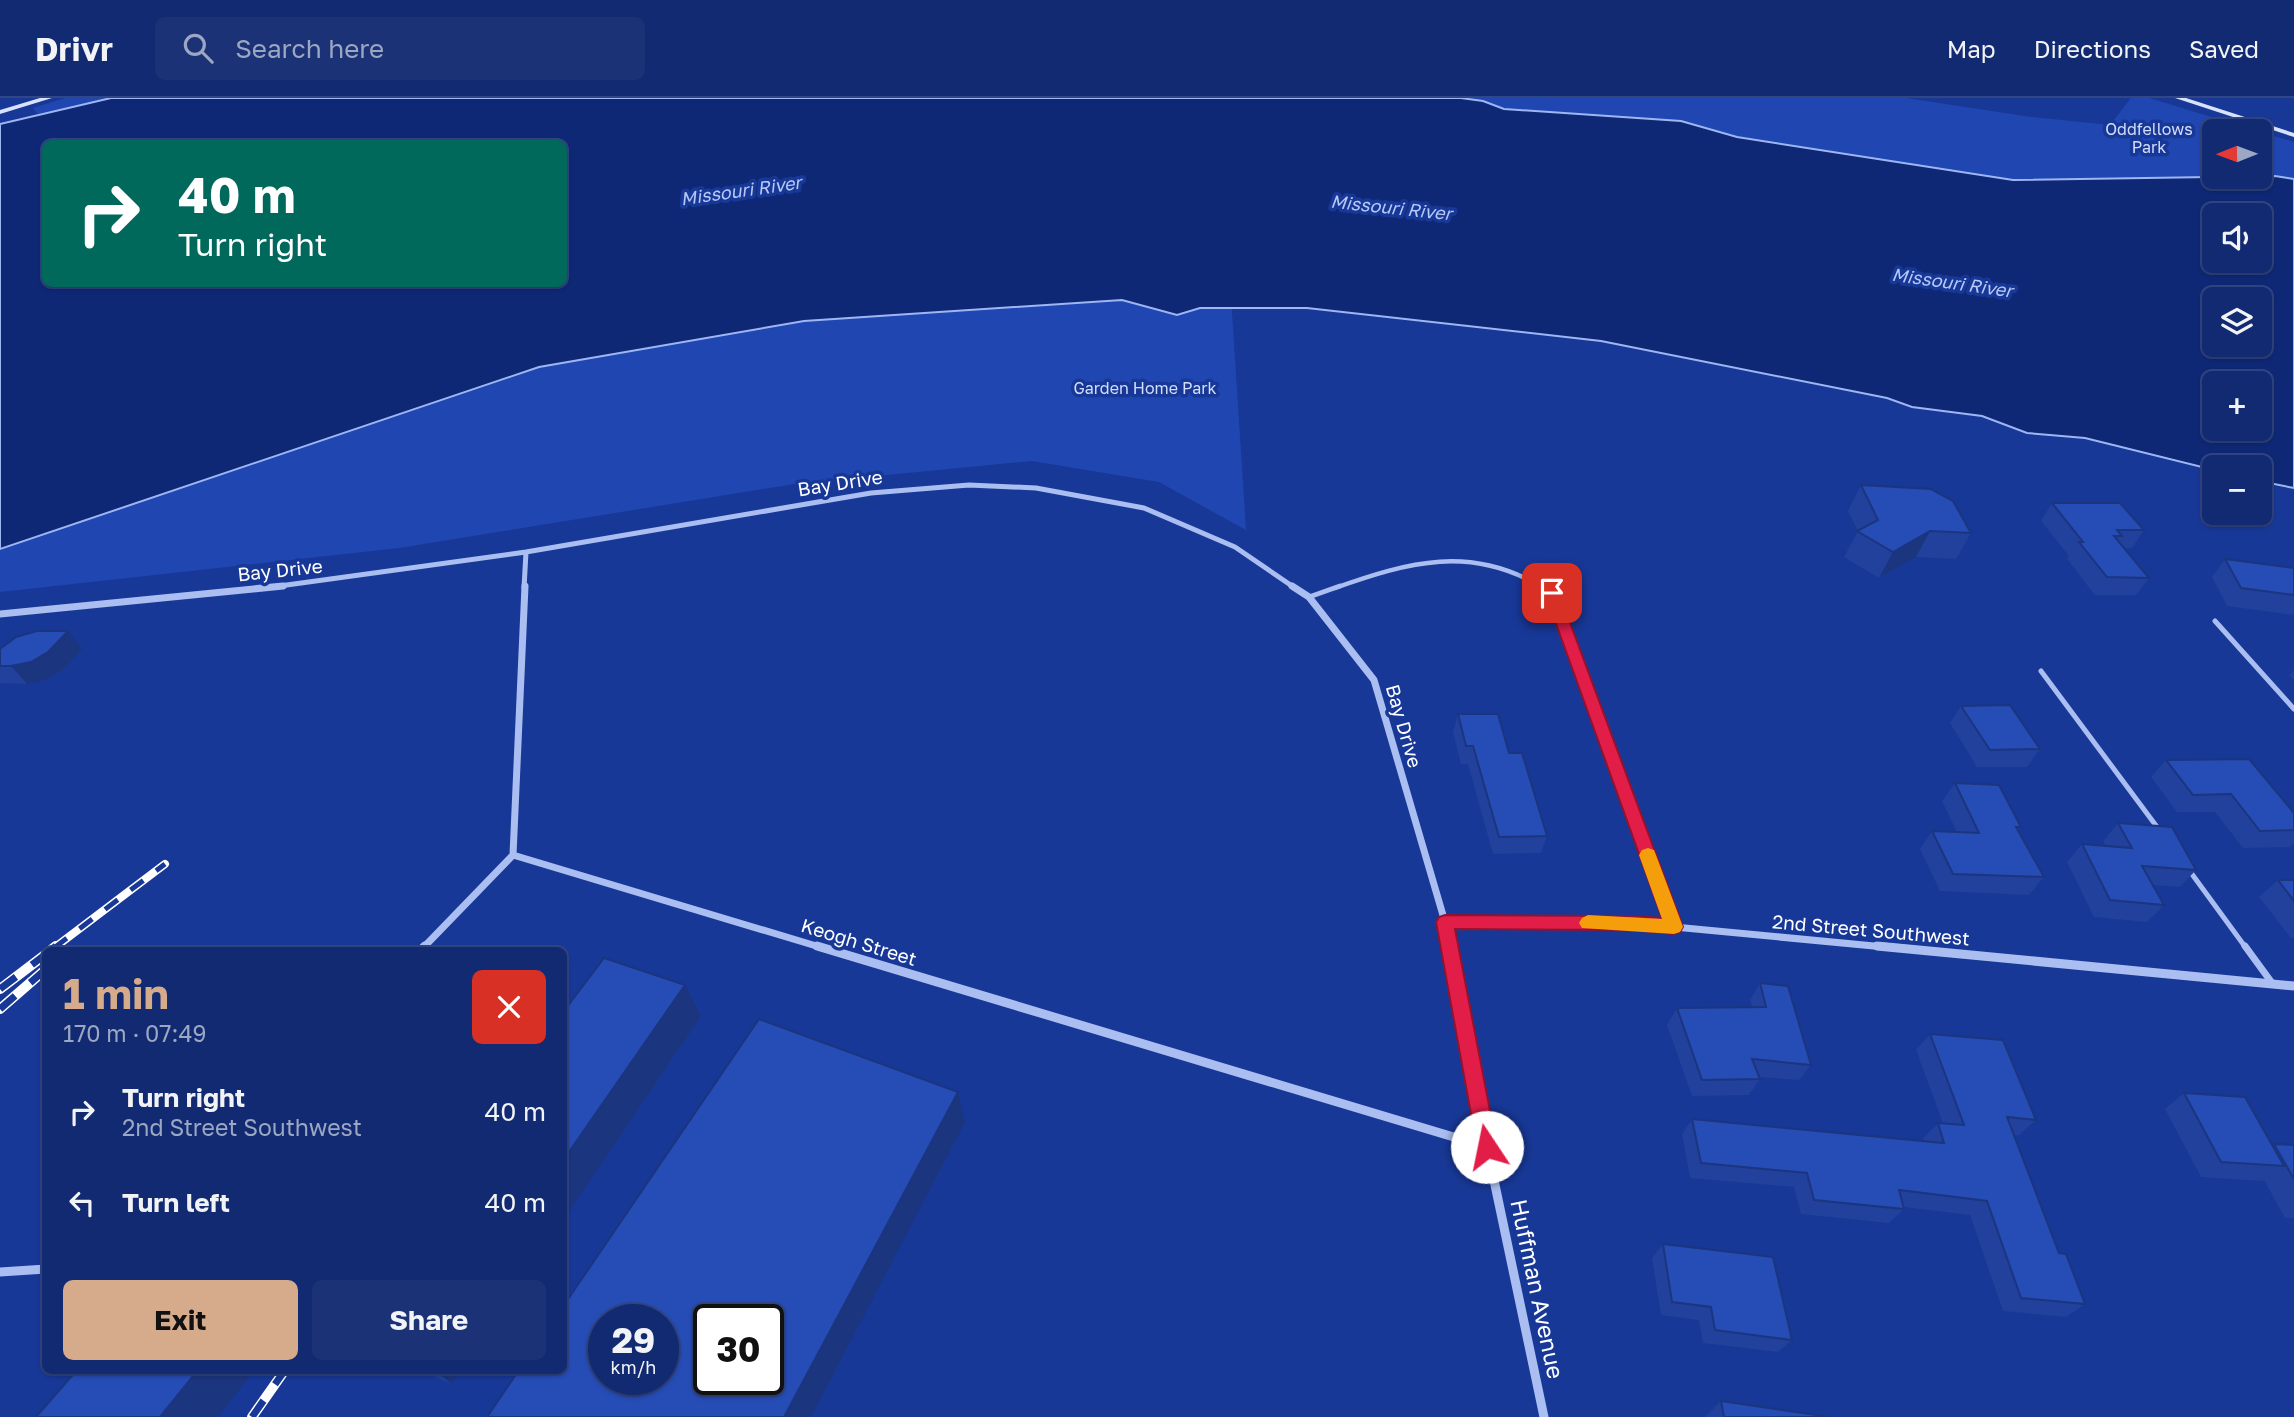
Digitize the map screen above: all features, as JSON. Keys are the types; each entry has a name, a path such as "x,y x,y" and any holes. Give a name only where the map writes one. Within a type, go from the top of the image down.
{"main road":[{"path":"0,112 48,98"},
{"path":"2179,98 2294,135"}],"street":[{"name":"Bay Drive","path":"0,614 311,583 526,552 871,492 969,485 1036,488 1144,508 1235,547 1309,597 1374,680 1445,922"},
{"path":"424,947 513,855 526,552"},
{"name":"Keogh Street","path":"513,855 1487,1147"},
{"name":"2nd Street Southwest","path":"1445,922 1632,923 2294,986"},
{"name":"Huffman Avenue","path":"1445,922 1487,1147 1544,1417"},
{"path":"0,1272 42,1269"}],"lane":[{"path":"1309,597 1404,564 1462,559 1518,573 1552,593 1674,927"},
{"path":"2215,621 2294,709"},
{"path":"2041,671 2165,838"},
{"path":"2182,861 2272,983"}],"green space":[{"path":"65,98 111,98 38,114 33,108"},
{"name":"Oddfellows Park","path":"1461,98 1906,98 2031,117 2110,125 2131,98 2149,98 2218,119 2202,119 2202,177 2013,180 1737,137 1681,121 1504,109 1483,101"},
{"path":"2272,135 2294,142 2294,179 2272,177"},
{"name":"Garden Home Park","path":"1029,293 1231,298 1246,530 1159,482 1032,461 794,484 399,548 0,592 0,534 438,387 681,328"}],"water":[{"name":"Missouri River","path":"111,98 1461,98 1483,101 1504,109 1681,121 1737,137 2013,180 2202,177 2202,189 2272,189 2272,176 2294,179 2294,488 2272,484 2272,455 2202,455 2202,467 2085,438 2027,433 1982,416 1912,407 1887,398 1601,341 1307,308 1200,308 1177,315 1122,300 804,321 539,367 0,549 0,124"}],"building":[{"path":"1861,485 1931,489 1953,501 1971,533 1930,531 1893,552 1857,531 1878,520"},
{"path":"2052,503 2120,503 2144,530 2117,530 2122,536 2114,536 2149,578 2107,577"},
{"path":"2225,559 2294,568 2294,595 2241,588"},
{"path":"37,631 68,631 48,652 31,662 0,666 0,649 16,637"},
{"path":"2010,705 2040,749 1990,750 1961,706"},
{"path":"1458,714 1498,714 1509,753 1522,753 1547,836 1499,837 1473,746 1466,746"},
{"path":"2249,759 2294,813 2294,830 2260,831 2231,794 2193,795 2166,760"},
{"path":"1955,783 1999,785 2021,827 2016,827 2044,877 1953,874 1932,831 1979,833"},
{"path":"2118,823 2172,827 2196,870 2142,866 2164,905 2110,900 2082,844 2132,848"},
{"path":"2278,880 2294,880 2294,901"},
{"path":"604,958 685,985 567,1155 567,1007"},
{"path":"1760,983 1788,986 1811,1065 1752,1059 1760,1079 1702,1080 1677,1008 1766,1007"},
{"path":"759,1019 958,1092 784,1417 487,1417 516,1374 567,1374 567,1301"},
{"path":"1930,1034 2003,1040 2036,1120 2007,1117 2059,1253 2066,1254 2085,1304 2021,1298 1987,1201 1899,1190 1904,1209 1814,1200 1807,1173 1701,1163 1692,1119 1944,1143 1938,1123 1964,1125"},
{"path":"2184,1093 2245,1097 2284,1166 2221,1162"},
{"path":"2274,1144 2294,1145 2294,1179"},
{"path":"1663,1244 1773,1257 1792,1340 1715,1330 1711,1307 1672,1302"},
{"path":"74,1374 195,1374 160,1417 36,1417"},
{"path":"1721,1401 1830,1417 1724,1417"}],"railway":[{"path":"55,947 165,864"},
{"path":"0,989 42,957"},
{"path":"0,1009 42,972"},
{"path":"252,1417 282,1374"}],"slow traffic":[{"path":"1588,923 1674,927 1648,855"}],"route":[{"path":"1487,1147 1445,922 1632,923 1674,927 1552,593"}]}
